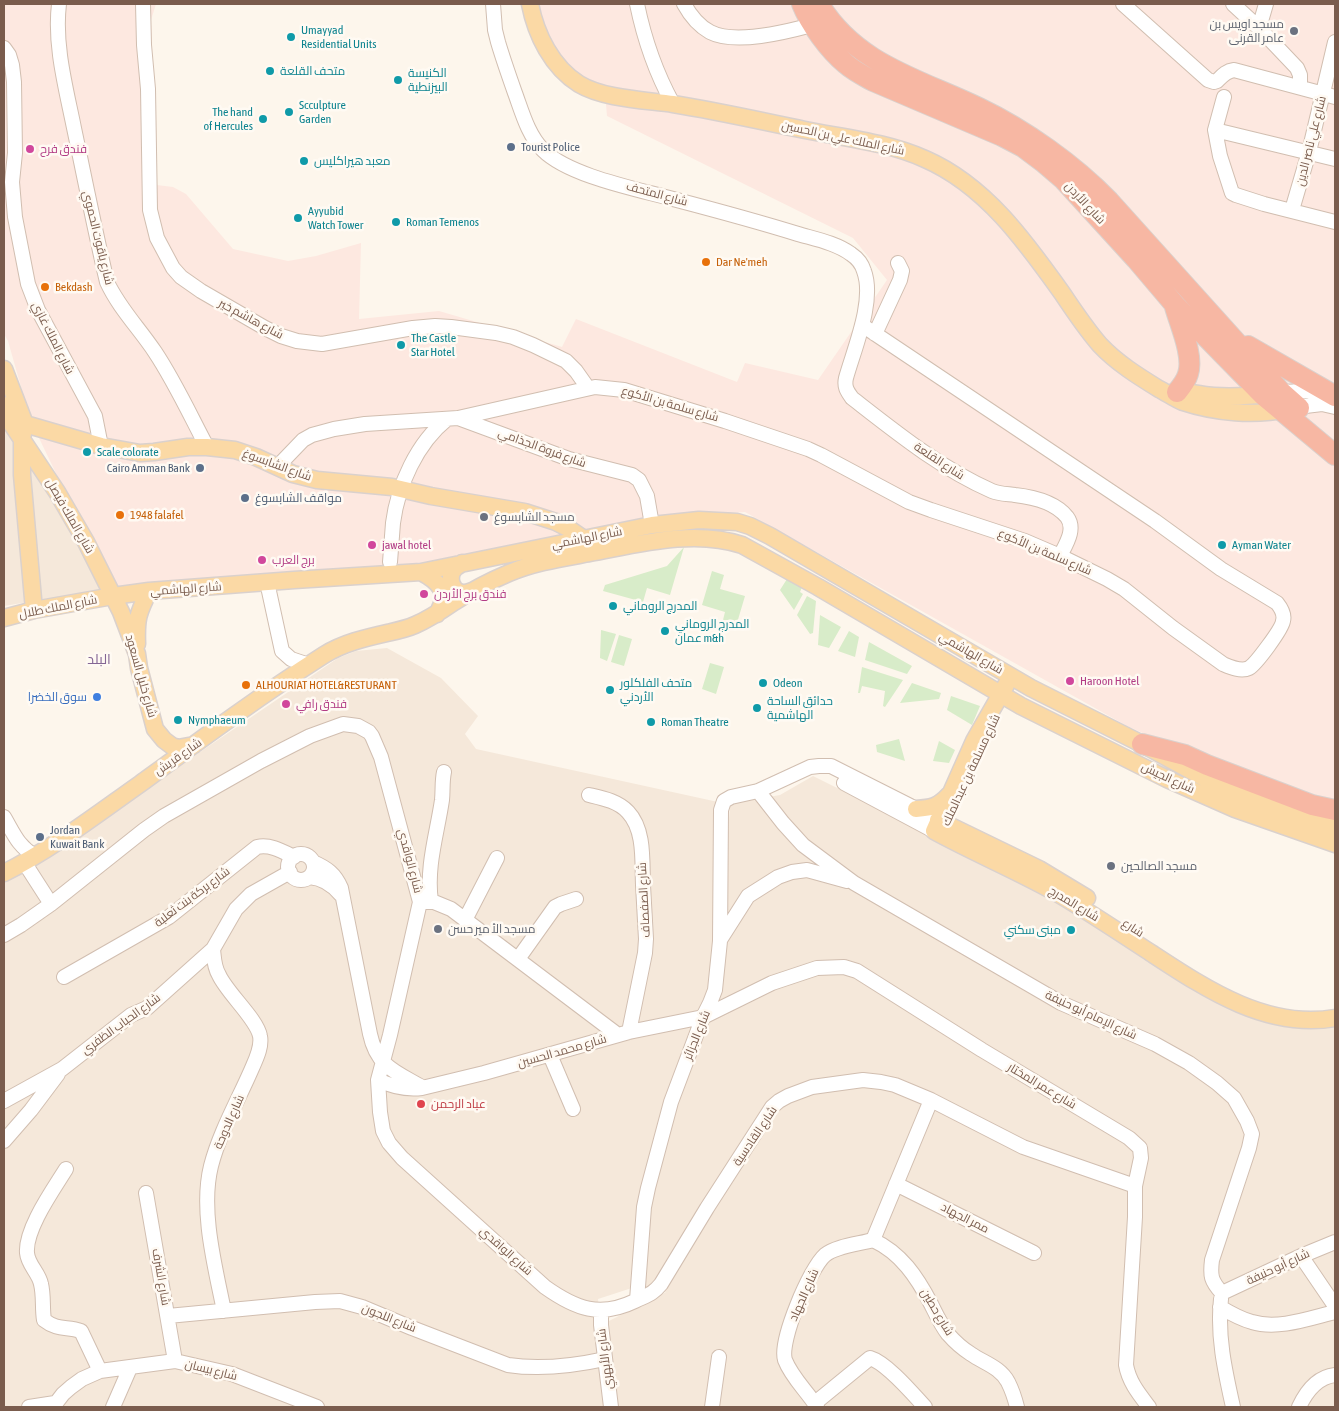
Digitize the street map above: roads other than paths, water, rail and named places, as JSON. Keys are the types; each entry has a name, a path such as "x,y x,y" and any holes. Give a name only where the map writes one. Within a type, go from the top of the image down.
{"highway":[{"name":"شارع الأردن","path":"802,4 812,25 841,59 866,77 1002,136 1023,147 1043,162 1084,200 1175,305 1281,401 1335,455"},
{"name":"شارع الأردن","path":"820,4 831,21 848,40 877,61 980,108 1046,149 1083,176 1109,201 1231,336 1281,401 1335,441"},
{"path":"1172,393 1184,382 1190,364 1175,305"},
{"path":"1231,336 1335,396"},
{"path":"1142,744 1185,756 1312,805 1335,810"}],"main road":[{"name":"شارع الملك علي بن الحسين","path":"530,4 539,33 553,59 564,73 578,84 602,93 673,104 848,137 892,147 920,157 960,179 1012,227 1100,345 1125,367 1172,393 1183,402 1221,410 1252,413 1281,401"},
{"name":"شارع الملك فيصل","path":"4,369 23,431 86,542 113,596"},
{"name":"شارع الملك علي بن الحسين","path":"1172,393 1281,401"},
{"name":"شارع الملك فيصل","path":"4,405 11,424 23,431"},
{"name":"شارع الشابسوغ","path":"23,431 140,453 207,446 235,450 278,466 293,474 317,480 402,489 431,496 525,512 556,522 584,539"},
{"name":"شارع الملك فيصل","path":"23,431 22,475 34,610"},
{"name":"شارع الهاشمي","path":"113,596 149,591 421,572 652,525 711,520 737,522 770,536 1016,679"},
{"name":"شارع الهاشمي","path":"437,614 472,591 510,572 548,561 666,540 697,538 730,541 742,545 818,586 1004,696"},
{"path":"462,564 455,568 451,575 451,583 456,590 464,593 472,591"},
{"path":"421,572 437,582 442,589 444,598 442,607 437,614"},
{"path":"137,654 136,624 140,609 149,591"},
{"name":"شارع الملك طلال","path":"4,618 34,610 113,596"},
{"name":"شارع خليل السعود","path":"113,596 137,654 155,728 164,740 172,746 178,748 194,745"},
{"name":"شارع قريش","path":"4,872 29,859 82,825 327,653 350,643 413,626 437,614"},
{"name":"شارع مسلمة بن عبدالملك","path":"940,828 950,794 974,741 988,716 1016,679"},
{"name":"شارع الجيش","path":"1016,679 1219,786 1264,804 1335,828"},
{"path":"983,684 989,697 988,716"},
{"name":"شارع مسلمة بن عبدالملك","path":"940,828 1004,696"},
{"name":"شارع الجيش","path":"1004,696 1020,706 1150,770 1226,805 1335,844"},
{"path":"916,809 936,806 943,802 950,794"},
{"name":"شارع المدرج","path":"940,828 1152,947 1252,1010 1272,1011 1291,1019 1335,1018"},
{"path":"1272,1011 1335,1007"}],"street":[{"name":"شارع ياقوت الحموي","path":"59,4 58,42 69,107 107,282 123,309 155,351 207,446"},
{"name":"شارع هاشم خير","path":"143,4 149,106 150,210 157,238 173,268 181,277 201,291 265,328 297,341 322,344 435,326 496,333 513,337 566,361 588,388"},
{"name":"شارع المتحف","path":"493,4 498,42 522,114 532,135 541,148 550,156 560,164 583,173 638,190 777,227 846,251 859,261 866,277 867,296 862,325"},
{"path":"637,4 647,42 664,88 673,104"},
{"path":"684,4 698,23 712,33 720,35 744,37 773,35 812,25"},
{"path":"1123,4 1208,80 1217,81 1226,73 1234,70 1329,96"},
{"path":"1233,4 1297,68 1300,75 1300,87"},
{"path":"1258,28 1266,4"},
{"name":"شارع علي ناصر الدين","path":"1292,210 1309,152 1329,96 1335,42"},
{"name":"شارع الملك غازي","path":"4,48 9,55 12,65 14,82 15,153 12,182 15,217 28,284 38,310 95,416 101,446"},
{"path":"1224,97 1215,130 1220,156 1232,193 1264,204 1335,222"},
{"path":"1215,130 1335,159"},
{"path":"875,334 900,280 902,271 898,263"},
{"name":"شارع سلمة بن الأكوع","path":"278,466 303,440 312,435 334,429 365,424 452,418 507,408 588,388 602,387 624,390 808,449 916,504 1000,532 1060,556 1115,584 1173,628 1231,668 1248,668 1264,651 1284,621 1282,609 1277,603 1221,569 1155,521 862,325"},
{"name":"شارع القلعة","path":"862,325 845,386 852,398 931,458 964,478 996,492 1041,500 1056,508 1068,518 1071,528 1060,556"},
{"path":"1281,401 1307,391 1335,396"},
{"path":"1281,401 1322,404 1335,407"},
{"path":"390,562 393,524 402,489 411,466 426,439 436,428 452,418"},
{"name":"شارع فروة الجذامي","path":"452,418 526,442 570,460 632,475 639,480 646,496 652,525"},
{"path":"267,582 282,651 291,659 309,665"},
{"name":"شارع الواقدي","path":"4,935 51,904 164,816 261,760 310,736 344,724 363,728 372,736 381,758 425,902 378,1080 382,1131 389,1143 402,1158 545,1287 562,1298 586,1308 601,1311"},
{"path":"758,791 810,767 818,766"},
{"name":"شارع المدرج","path":"818,766 827,774 940,828"},
{"name":"شارع المدرج","path":"818,766 831,766 916,809 940,828"},
{"path":"444,772 429,887 425,902 440,903 451,909 624,1034"},
{"name":"شارع الإمام أبو حنيفة","path":"758,791 803,845 854,883 1061,1003 1155,1044 1189,1063 1234,1098 1252,1134 1212,1260 1211,1276 1221,1300"},
{"name":"شارع الجزائر","path":"636,1300 644,1207 671,1102 714,990 720,941 720,810 724,801 731,797 758,791"},
{"name":"شارع الصفصاف","path":"589,795 618,804 627,811 634,820 641,842 645,952 624,1034"},
{"path":"4,818 25,850 51,904"},
{"name":"شارع بركة بنت ثعلبة","path":"64,978 169,918 257,847 276,848 294,857"},
{"path":"313,862 313,873 304,880 293,877 290,872 289,864 294,857 302,854 313,862 327,868 341,888 374,1050 382,1063 422,1088"},
{"path":"465,920 497,858"},
{"path":"720,941 748,896 778,877 792,872 807,870 854,883"},
{"name":"شارع الحباب الظفري","path":"4,1101 62,1069 131,1015 147,1008 213,949 236,909 255,891 290,872"},
{"path":"309,877 326,882 336,889 343,898"},
{"path":"518,959 555,908 576,899"},
{"name":"شارع الدوحة","path":"213,949 215,965 219,976 253,1021 261,1040 254,1066 218,1144 208,1178 208,1219 224,1310"},
{"name":"شارع عمر المختار","path":"703,1017 772,982 817,968 844,967 857,971 982,1050 1135,1142 1140,1148 1141,1158 1135,1186 1135,1216 1126,1365 1132,1383 1149,1407"},
{"name":"شارع محمد الحسين","path":"378,1080 398,1088 422,1088 484,1073 624,1034 703,1017"},
{"path":"370,1034 390,1035"},
{"path":"550,1055 573,1109"},
{"path":"4,1142 62,1069"},
{"name":"شارع القادسية","path":"601,1311 614,1309 654,1293 772,1108 779,1101 812,1087 863,1080 895,1085 931,1100 1023,1147 1135,1186"},
{"path":"872,1240 931,1100"},
{"path":"66,1169 32,1227 27,1240 27,1254 42,1285 44,1320 63,1328 81,1331 100,1371"},
{"name":"ممر الجهاد","path":"896,1184 1034,1253"},
{"name":"شارع الشرف","path":"146,1193 175,1361"},
{"name":"شارع الجهاد","path":"816,1405 796,1380 785,1359 786,1337 799,1300 818,1262 827,1254 839,1248 872,1240"},
{"name":"شارع حطين","path":"872,1240 887,1247 908,1266 956,1343 972,1355 995,1367 1002,1374 1008,1381 1017,1407"},
{"name":"شارع أبو حنيفة","path":"1221,1300 1301,1256 1335,1242"},
{"path":"1301,1256 1335,1306"},
{"path":"1221,1300 1242,1319 1254,1323 1281,1324 1335,1312"},
{"path":"1221,1300 1221,1347 1233,1407"},
{"name":"شارع اللجون","path":"168,1316 340,1301 362,1307 446,1342 508,1365 522,1368 557,1367 605,1359"},
{"name":"شارع الأبهري","path":"601,1311 611,1407"},
{"path":"712,1407 719,1356"},
{"path":"816,1405 870,1358 880,1363 904,1384 925,1407"},
{"name":"شارع بيسان","path":"54,1405 82,1379 100,1371 175,1361 232,1374 317,1407"},
{"path":"114,1407 130,1368"},
{"path":"1299,1407 1304,1396 1315,1383 1335,1375"},
{"path":"29,1407 54,1405"}],"place":[{"name":"مسجد اويس بن عامر القرنى","path":"1294,31"},
{"name":"Umayyad Residential Units","path":"291,37"},
{"name":"متحف القلعة","path":"270,71"},
{"name":"الكنيسة البيزنطية","path":"398,80"},
{"name":"Scculpture Garden","path":"289,112"},
{"name":"The hand of Hercules","path":"263,119"},
{"name":"Tourist Police","path":"511,147"},
{"name":"فندق فرح","path":"30,149"},
{"name":"معبد هيراكليس","path":"304,161"},
{"name":"Ayyubid Watch Tower","path":"298,218"},
{"name":"Roman Temenos","path":"396,222"},
{"name":"Dar Ne'meh","path":"706,262"},
{"name":"Bekdash","path":"45,287"},
{"name":"The Castle Star Hotel","path":"401,345"},
{"name":"Scale colorate","path":"87,452"},
{"name":"Cairo Amman Bank","path":"200,468"},
{"name":"مواقف الشابسوغ","path":"245,498"},
{"name":"1948 falafel","path":"120,515"},
{"name":"مسجد الشابسوغ","path":"484,517"},
{"name":"jawal hotel","path":"372,545"},
{"name":"Ayman Water","path":"1222,545"},
{"name":"برج العرب","path":"262,560"},
{"name":"فندق برج الأردن","path":"424,594"},
{"name":"المدرج الروماني","path":"613,606"},
{"name":"المدرج الروماني عمان m&h","path":"665,631"},
{"name":"Haroon Hotel","path":"1070,681"},
{"name":"Odeon","path":"763,683"},
{"name":"ALHOURIAT HOTEL&RESTURANT","path":"246,685"},
{"name":"متحف الفلكلور الأردني","path":"610,690"},
{"name":"سوق الخضرا","path":"97,697"},
{"name":"فندق رافي","path":"286,704"},
{"name":"حدائق الساحة الهاشمية","path":"757,708"},
{"name":"Nymphaeum","path":"178,720"},
{"name":"Roman Theatre","path":"651,722"},
{"name":"Jordan Kuwait Bank","path":"40,837"},
{"name":"مسجد الصالحين","path":"1111,866"},
{"name":"مسجد الأ مير حسن","path":"438,929"},
{"name":"مبنى سكني","path":"1071,930"},
{"name":"عباد الرحمن","path":"421,1104"}],"district":[{"name":"البلد","path":"99,660"}]}
